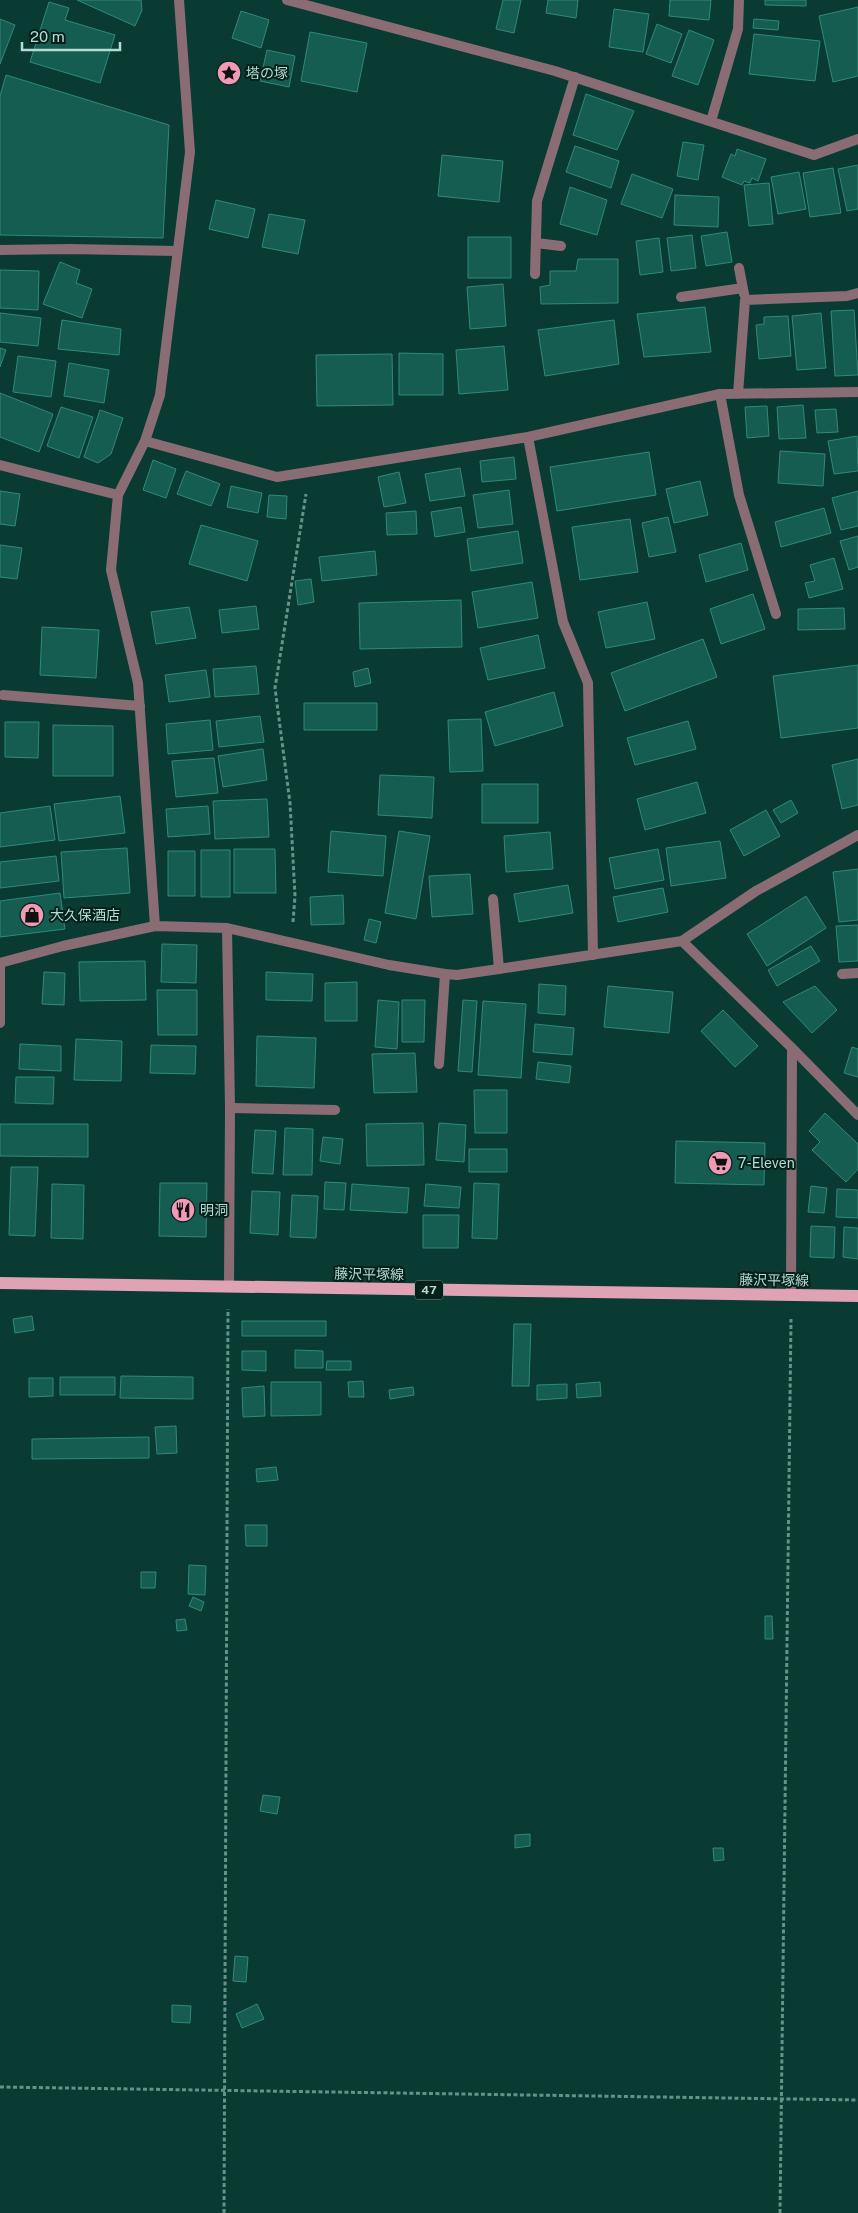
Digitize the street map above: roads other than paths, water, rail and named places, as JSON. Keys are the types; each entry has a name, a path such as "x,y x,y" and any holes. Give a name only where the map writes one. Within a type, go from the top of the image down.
{"main road":[{"name":"藤沢平塚線","path":"0,1283 858,1296"}],"street":[{"path":"154,926 138,683 111,570 118,495 145,441 160,395 176,251 190,152 180,0"},
{"path":"287,0 575,77 814,155 858,139"},
{"path":"711,121 738,28 738,0"},
{"path":"534,274 537,201 575,77"},
{"path":"536,243 561,246"},
{"path":"0,250 176,251"},
{"path":"738,394 745,300 739,268"},
{"path":"681,297 743,288"},
{"path":"745,300 847,296 858,293"},
{"path":"145,441 277,477 528,436 720,394 858,392"},
{"path":"720,394 739,495 776,614"},
{"path":"528,436 563,622 588,683 593,955"},
{"path":"0,465 118,495"},
{"path":"3,695 140,706"},
{"path":"0,1023 0,963 63,946 154,926 227,928 389,965 457,975 682,940 756,891 858,835"},
{"path":"493,899 499,969"},
{"path":"227,928 230,1108 229,1287"},
{"path":"682,940 858,1115"},
{"path":"842,974 858,973"},
{"path":"439,1064 445,974"},
{"path":"791,1295 792,1048"},
{"path":"230,1108 335,1110"}],"place":[{"name":"塔の塚","path":"229,73"},
{"name":"大久保酒店","path":"32,915"},
{"name":"7-Eleven","path":"720,1163"},
{"name":"明洞","path":"183,1210"}]}
